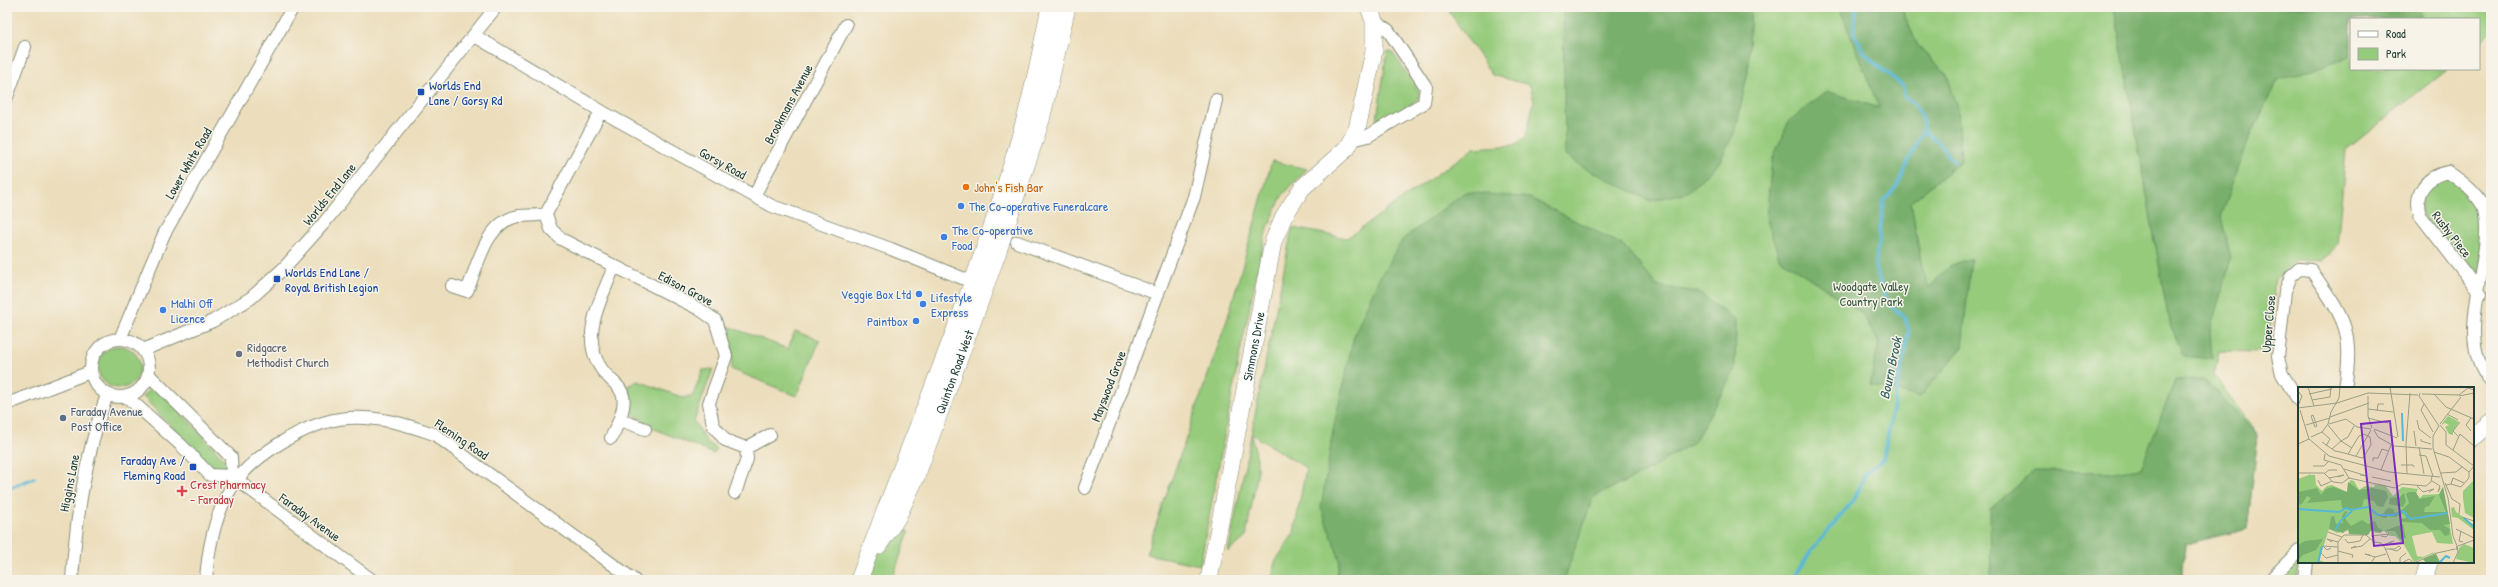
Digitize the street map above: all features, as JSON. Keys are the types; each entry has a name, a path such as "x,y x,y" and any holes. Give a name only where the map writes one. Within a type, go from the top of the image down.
{"street":[{"name":"Lower White Road","path":"120,339 164,234 293,7"},
{"name":"Worlds End Lane","path":"143,350 213,321 252,298 284,268 474,36 496,7"},
{"name":"Quinton Road West","path":"862,572 972,282 989,233 1025,122 1050,7"},
{"name":"Quinton Road West","path":"862,572 897,518 916,477 997,254 1041,120 1067,7"},
{"name":"Simmons Drive","path":"1352,140 1368,136 1424,103 1426,87 1388,30 1372,14"},
{"name":"Simmons Drive","path":"1209,580 1273,242 1284,216 1302,188 1339,156 1352,140 1362,114 1374,51 1372,14"},
{"name":"Brookmans Avenue","path":"754,196 846,25"},
{"name":"Gorsy Road","path":"474,36 601,111 772,206 891,249 972,282"},
{"path":"7,97 25,47"},
{"name":"Mayswood Grove","path":"1085,488 1194,197 1216,100"},
{"path":"452,286 467,291 492,231 506,221 519,216 546,214 601,111"},
{"name":"Rushy Piece","path":"2481,294 2418,210 2416,204 2419,194 2426,183 2439,174 2448,172 2465,184 2482,205 2485,213 2489,236 2475,343 2480,362 2491,381"},
{"path":"989,233 995,229 1002,212 1010,215 1017,242"},
{"name":"Edison Grove","path":"546,214 551,229 561,239 699,309 715,320 726,356 709,403 713,425 725,440 746,448"},
{"path":"1017,242 1158,294"},
{"path":"997,254 1017,242"},
{"path":"611,438 620,420 624,398 618,385 598,365 593,348 592,329 614,266"},
{"name":"Upper Close","path":"2298,399 2282,374 2278,357 2285,291 2291,276 2299,269 2311,270 2343,318 2348,333 2350,360 2345,387"},
{"path":"972,282 979,285 984,273 990,271"},
{"path":"120,339 129,340 143,350 147,358 149,375 140,390 127,397 107,395 96,385 90,372 96,351 109,341 120,339"},
{"path":"7,404 90,372"},
{"path":"127,397 181,445 210,474 234,478 230,457 149,375"},
{"name":"Higgins Lane","path":"72,580 75,526 84,475 95,428 107,395"},
{"name":"Fleming Road","path":"206,580 208,550 215,522 234,478 270,449 296,434 323,422 348,418 370,418 398,422 434,434 634,580"},
{"path":"620,420 645,429"},
{"path":"2474,436 2491,422"},
{"path":"735,493 747,459 746,448 770,435"},
{"name":"Faraday Avenue","path":"234,478 372,580"},
{"path":"2270,580 2298,552"},
{"path":"2305,580 2307,563"},
{"path":"2424,580 2429,563"}],"green space":[{"name":"Woodgate Valley Country Park","path":"1446,7 2491,7 2491,33 2480,42 2480,18 2350,18 2350,70 2446,70 2346,150 2337,246 2321,261 2296,260 2275,279 2267,352 2219,351 2214,375 2258,435 2247,529 2185,544 2182,580 1271,580 1275,562 1294,533 1306,468 1251,434 1292,228 1347,238 1474,148 1516,145 1526,136 1534,101 1530,85 1492,75"},
{"path":"1563,7 1751,7 1748,71 1736,129 1719,163 1687,192 1651,201 1581,166 1565,155"},
{"path":"1839,7 1901,7 1917,44 1947,75 1958,107 1961,161 1911,202 1922,268 1929,288 1949,266 1971,258 1962,348 1920,397 1870,385 1879,342 1861,312 1779,258 1766,217 1772,160 1789,121 1827,91 1879,108"},
{"path":"2114,7 2421,7 2422,18 2350,18 2350,56 2277,81 2251,133 2221,217 2231,259 2210,330 2212,359 2183,356 2169,322"},
{"path":"1387,52 1392,52 1419,91 1418,99 1387,121 1376,125"},
{"path":"1272,161 1307,169 1282,196 1266,232 1239,357 1200,565 1146,554 1228,317"},
{"path":"2448,174 2481,206 2481,290 2422,215 2420,194"},
{"path":"1465,192 1530,198 1623,245 1657,286 1697,292 1736,321 1735,370 1694,442 1644,473 1593,497 1564,580 1336,580 1340,560 1321,508 1334,425 1354,336 1378,280 1403,239"},
{"path":"728,326 788,349 795,331 820,340 797,396 731,369 733,352"},
{"path":"119,346 134,352 140,367 134,382 119,388 104,382 98,367 104,352"},
{"path":"713,369 694,421 705,440 716,449 714,454 650,427 651,424 633,413 627,386 638,381 684,398 693,395 703,370"},
{"path":"2203,379 2258,435 2247,529 2185,544 2182,580 1991,580 1990,509 2035,471 2112,472 2141,468 2175,380"},
{"path":"154,384 227,462 229,469 215,471 143,397"},
{"path":"1251,435 1257,458 1257,476 1246,537 1228,552"},
{"path":"897,528 908,531 908,534 892,580 867,580 883,544"},
{"path":"2298,564 2296,580 2277,580"}],"waterway":[{"name":"Bourn Brook","path":"1789,580 1802,566 1811,551 1855,498 1865,474 1883,459 1909,330 1905,319 1887,301 1875,267 1884,201 1898,184 1923,130 1923,125 1921,115 1917,107 1905,98 1903,86 1872,60 1859,44 1855,35 1854,25 1857,7"},
{"path":"1923,130 1935,139 1954,162"},
{"path":"7,489 34,478"}],"place":[{"name":"Worlds End Lane / Gorsy Rd","path":"421,92"},
{"name":"John's Fish Bar","path":"966,187"},
{"name":"The Co-operative Funeralcare","path":"961,206"},
{"name":"The Co-operative Food","path":"944,237"},
{"name":"Worlds End Lane / Royal British Legion","path":"277,279"},
{"name":"Veggie Box Ltd","path":"919,294"},
{"name":"Lifestyle Express","path":"923,304"},
{"name":"Malhi Off Licence","path":"163,310"},
{"name":"Paintbox","path":"916,321"},
{"name":"Ridgacre Methodist Church","path":"239,354"},
{"name":"Faraday Avenue Post Office","path":"63,418"},
{"name":"Faraday Ave / Fleming Road","path":"193,467"},
{"name":"Crest Pharmacy - Faraday","path":"182,491"}]}
